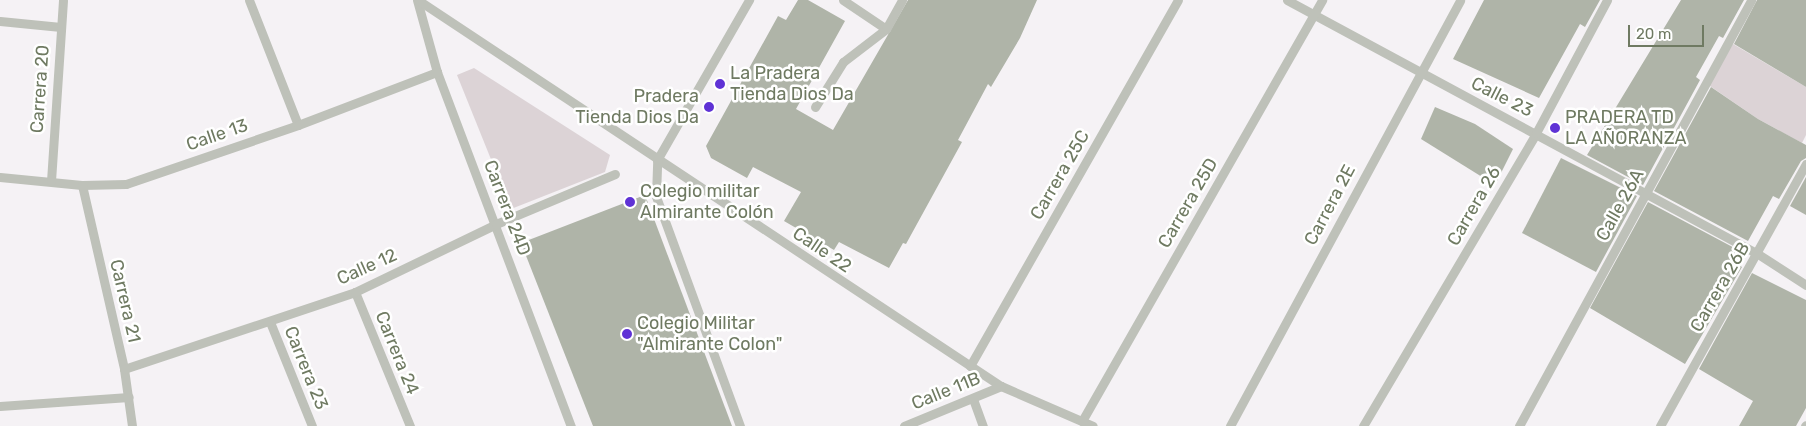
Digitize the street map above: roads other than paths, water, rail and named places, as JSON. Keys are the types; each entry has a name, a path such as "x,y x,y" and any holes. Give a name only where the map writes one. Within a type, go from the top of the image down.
{"street":[{"name":"Carrera 20","path":"51,181 63,0"},
{"path":"249,0 298,125"},
{"name":"Carrera 24D","path":"417,0 437,72 571,426"},
{"name":"Calle 22","path":"417,0 1001,386 1093,426"},
{"path":"740,426 656,196 657,160 749,0"},
{"path":"843,0 886,29"},
{"path":"815,107 843,62 886,29 902,0"},
{"name":"Carrera 25C","path":"970,366 1178,0"},
{"name":"Calle 23","path":"1287,0 1758,254 1806,285"},
{"name":"Carrera 25D","path":"1082,421 1322,0"},
{"name":"Carrera 2E","path":"1230,426 1460,0"},
{"name":"Carrera 26","path":"1364,426 1536,133 1607,0"},
{"name":"Calle 26A","path":"1518,426 1751,0"},
{"path":"0,21 61,26"},
{"name":"Calle 13","path":"0,177 82,185 126,184 298,125 437,72"},
{"name":"Carrera 26B","path":"1660,426 1758,254 1806,164"},
{"name":"Calle 12","path":"124,369 270,322 355,292 496,224 615,174"},
{"name":"Carrera 21","path":"82,185 124,369 132,426"},
{"name":"Carrera 24","path":"355,292 410,426"},
{"name":"Carrera 23","path":"270,322 312,426"},
{"name":"Calle 11B","path":"904,426 1001,386"},
{"path":"0,406 129,397"},
{"path":"972,399 983,426"}],"place":[{"name":"La Pradera Tienda Dios Da","path":"720,84"},
{"name":"Pradera Tienda Dios Da","path":"709,107"},
{"name":"PRADERA TD LA AÑORANZA","path":"1555,128"},
{"name":"Colegio militar Almirante Colón","path":"630,202"},
{"name":"Colegio Militar \"Almirante Colon\"","path":"627,334"}]}
